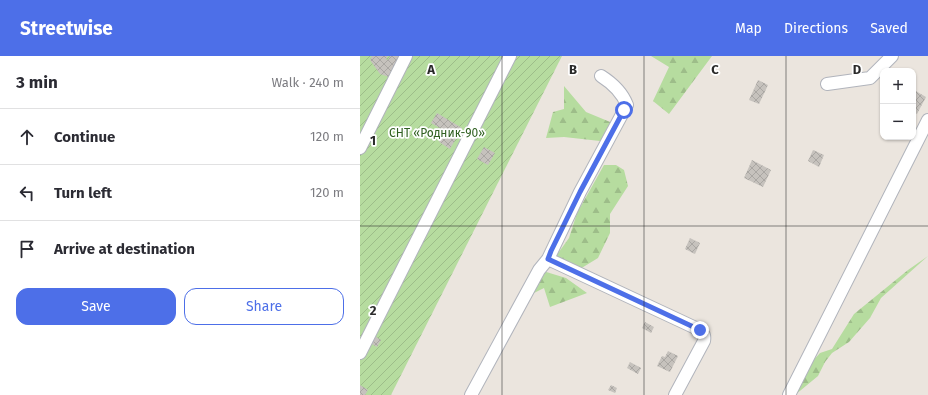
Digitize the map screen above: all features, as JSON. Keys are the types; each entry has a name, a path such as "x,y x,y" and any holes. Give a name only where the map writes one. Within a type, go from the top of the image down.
{"street":[{"path":"360,148 406,56"},
{"path":"360,353 510,56"},
{"path":"827,84 870,78 892,56"},
{"path":"471,395 539,270 548,259 580,192 627,105 625,99 613,83 601,76"},
{"path":"789,395 928,120"},
{"path":"548,259 700,330 703,333 704,341 675,395"}],"green space":[{"name":"СНТ «Родник-90»","path":"360,56 562,56 391,395 360,395"},
{"path":"651,56 712,56 669,114 653,101 669,67"},
{"path":"564,86 586,112 615,124 600,141 564,137 546,138 553,112 564,109"},
{"path":"604,165 616,165 624,170 628,186 610,214 610,233 598,258 580,269 556,256 569,238 577,213"},
{"path":"928,256 881,298 870,318 849,342 832,353 825,362 818,376 795,395 787,389 820,353 832,349 854,314 908,270"},
{"path":"543,271 566,278 587,293 550,307 544,288 532,294"}],"building":[{"path":"372,56 388,56 386,59 388,60 390,56 399,56 389,77 380,74 370,60"},
{"path":"758,80 768,85 759,104 749,100"},
{"path":"916,91 926,97 916,114"},
{"path":"437,113 462,128 450,149 439,142 445,131 431,123"},
{"path":"484,147 495,153 488,165 477,159"},
{"path":"813,150 824,155 819,167 808,161"},
{"path":"752,160 771,170 763,187 744,178"},
{"path":"690,238 700,243 695,254 685,249"},
{"path":"645,322 654,327 651,333 642,328"},
{"path":"375,336 381,340 377,347 370,343"},
{"path":"668,351 678,356 670,372 657,366 662,356 665,357"},
{"path":"630,362 641,368 638,374 627,368"},
{"path":"360,385 368,390 365,395 360,395"},
{"path":"611,385 617,388 615,393 608,390"}],"route":[{"path":"624,110 580,192 548,259 700,330"}]}
